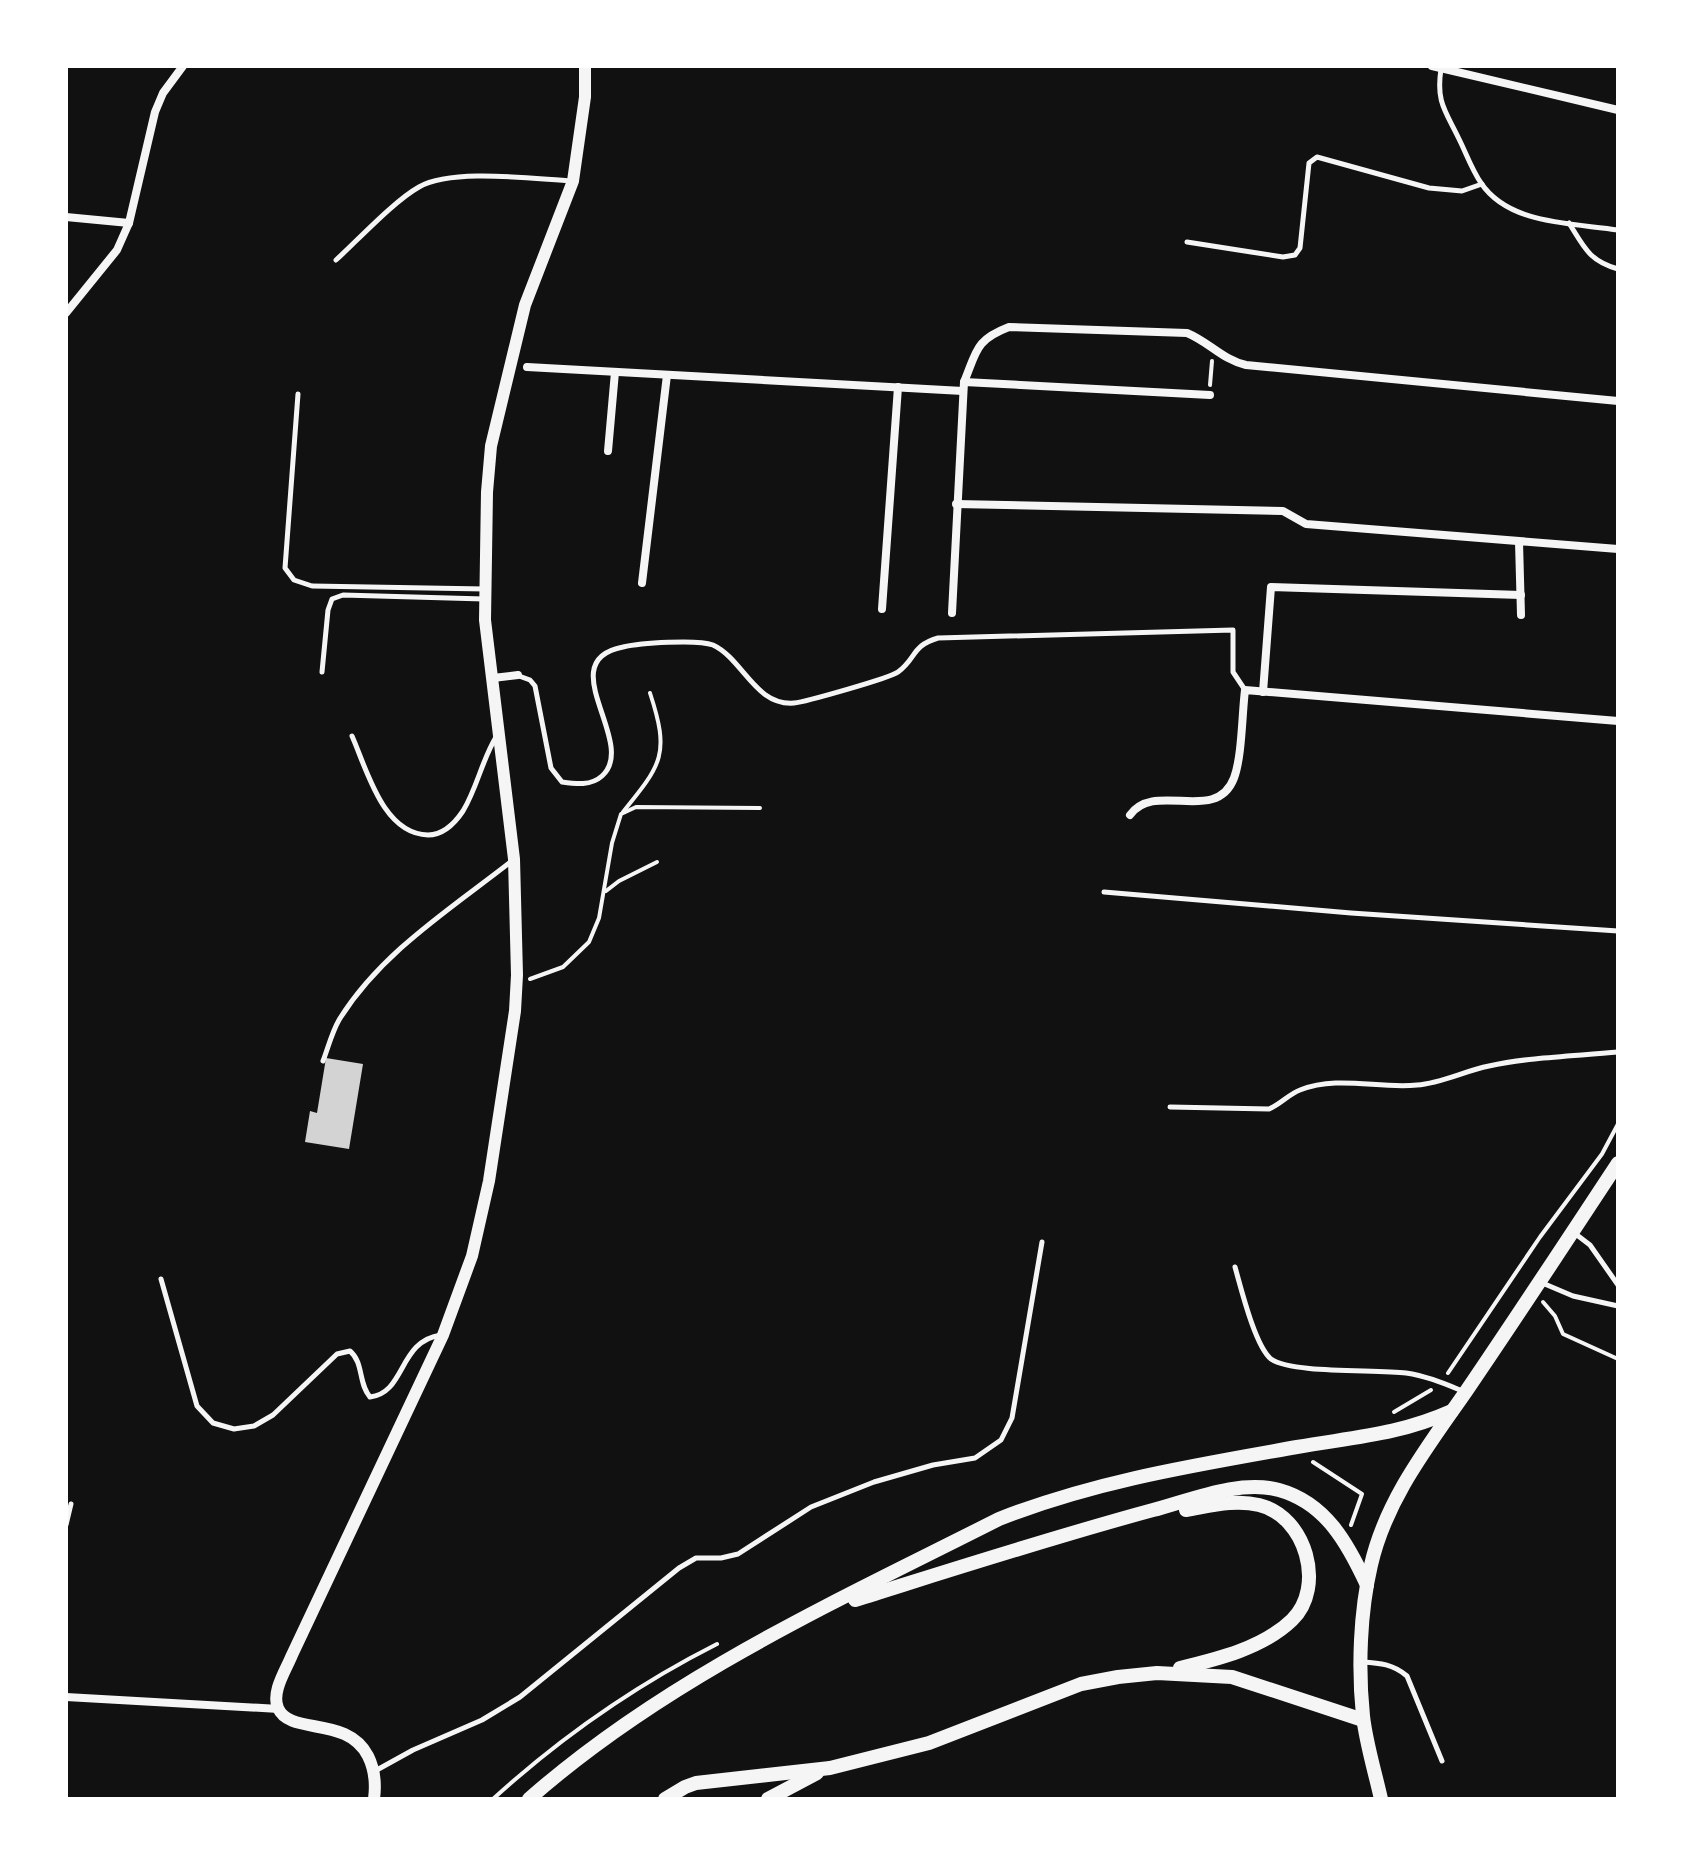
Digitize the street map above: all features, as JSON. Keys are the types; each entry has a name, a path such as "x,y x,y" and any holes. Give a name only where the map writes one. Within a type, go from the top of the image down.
{"main road":[{"path":"1381,1799 1363,1720 1361,1661 1371,1562 1392,1508 1428,1445 1618,1163"},
{"path":"529,1799 565,1767 662,1700 727,1660 999,1519 1076,1491 1300,1446 1381,1435 1412,1428 1452,1411"},
{"path":"816,1612 1115,1521 1214,1494 1256,1487 1278,1490 1324,1515 1346,1543 1367,1585"},
{"path":"665,1799 685,1787 705,1781 830,1768 929,1743 1081,1684 1157,1673 1236,1652 1268,1638 1292,1621 1302,1607 1310,1573 1307,1556 1288,1523 1263,1505 1225,1503 1115,1521"},
{"path":"1157,1673 1232,1677 1363,1720"},
{"path":"768,1799 830,1768"}],"street":[{"path":"66,313 117,250 129,223 155,112 163,93 183,66"},
{"path":"374,1799 374,1772 365,1750 346,1734 286,1718 279,1709 278,1688 443,1335 472,1256 489,1181 517,983 514,859 486,594 487,492 491,446 525,305 573,181 585,97 585,66"},
{"path":"1436,67 1618,110"},
{"path":"66,217 129,223"},
{"path":"952,613 964,387 978,348 987,335 1009,327 1187,333 1204,340 1228,361 1246,365 1618,401"},
{"path":"527,367 898,387 1210,395"},
{"path":"608,451 615,372"},
{"path":"642,583 667,375"},
{"path":"882,609 898,387"},
{"path":"956,504 1283,511 1306,524 1618,549"},
{"path":"1519,542 1521,615"},
{"path":"1263,692 1271,587 1521,595"},
{"path":"493,678 518,675"},
{"path":"1130,815 1143,803 1207,801 1227,790 1236,774 1245,690 1618,721"},
{"path":"66,1697 279,1709"}],"lane":[{"path":"1436,67 1438,92 1482,184 1506,208 1547,220 1618,230"},
{"path":"1187,242 1283,257 1295,255 1300,248 1309,163 1317,157 1429,188 1462,191 1482,184"},
{"path":"336,260 410,193 436,180 464,176 573,181"},
{"path":"1569,222 1586,251 1598,263 1618,269"},
{"path":"298,394 285,568 294,580 312,586 486,594"},
{"path":"322,672 328,610 332,599 343,595 486,594"},
{"path":"518,675 535,686 551,768 562,782 578,785 596,782 606,772 612,758 612,744 593,690 592,675 600,658 620,647 701,641 727,654 759,690 774,701 794,703 897,674 924,642 938,638 1233,630 1233,672 1245,690"},
{"path":"352,736 381,800 398,824 416,834 433,835 449,828 462,812 499,733"},
{"path":"323,1061 338,1022 400,948 514,859"},
{"path":"1104,892 1618,931"},
{"path":"1170,1107 1269,1109 1284,1102 1296,1091 1334,1082 1415,1086 1490,1066 1618,1052"},
{"path":"1573,1231 1590,1245 1618,1285"},
{"path":"374,1772 413,1750 482,1720 520,1697 679,1568 696,1558 738,1554 811,1507 874,1482 933,1465 975,1458 1001,1440 1012,1418 1042,1242"},
{"path":"1235,1267 1256,1335 1271,1359 1296,1367 1407,1373 1466,1392"},
{"path":"161,1279 197,1406 213,1423 234,1429 254,1426 273,1415 337,1354 350,1351 356,1356 363,1389 370,1397 380,1396 389,1389 418,1343 443,1335"},
{"path":"1535,1288 1618,1306"},
{"path":"66,1525 71,1504"},
{"path":"1361,1661 1398,1668 1407,1676 1442,1761"}],"path":[{"path":"1210,395 1213,347"},
{"path":"517,983 563,967 589,942 599,918 612,843 621,814 653,775 660,758 662,740 650,693"},
{"path":"621,814 636,807 760,808"},
{"path":"604,893 619,881 657,862"},
{"path":"1393,1412 1442,1382 1540,1237 1602,1154 1618,1124"},
{"path":"1535,1288 1563,1334 1618,1359"},
{"path":"1303,1455 1362,1494 1346,1543"}],"building":[{"path":"326,1058 363,1064 349,1149 305,1142 310,1111 317,1113"}]}
